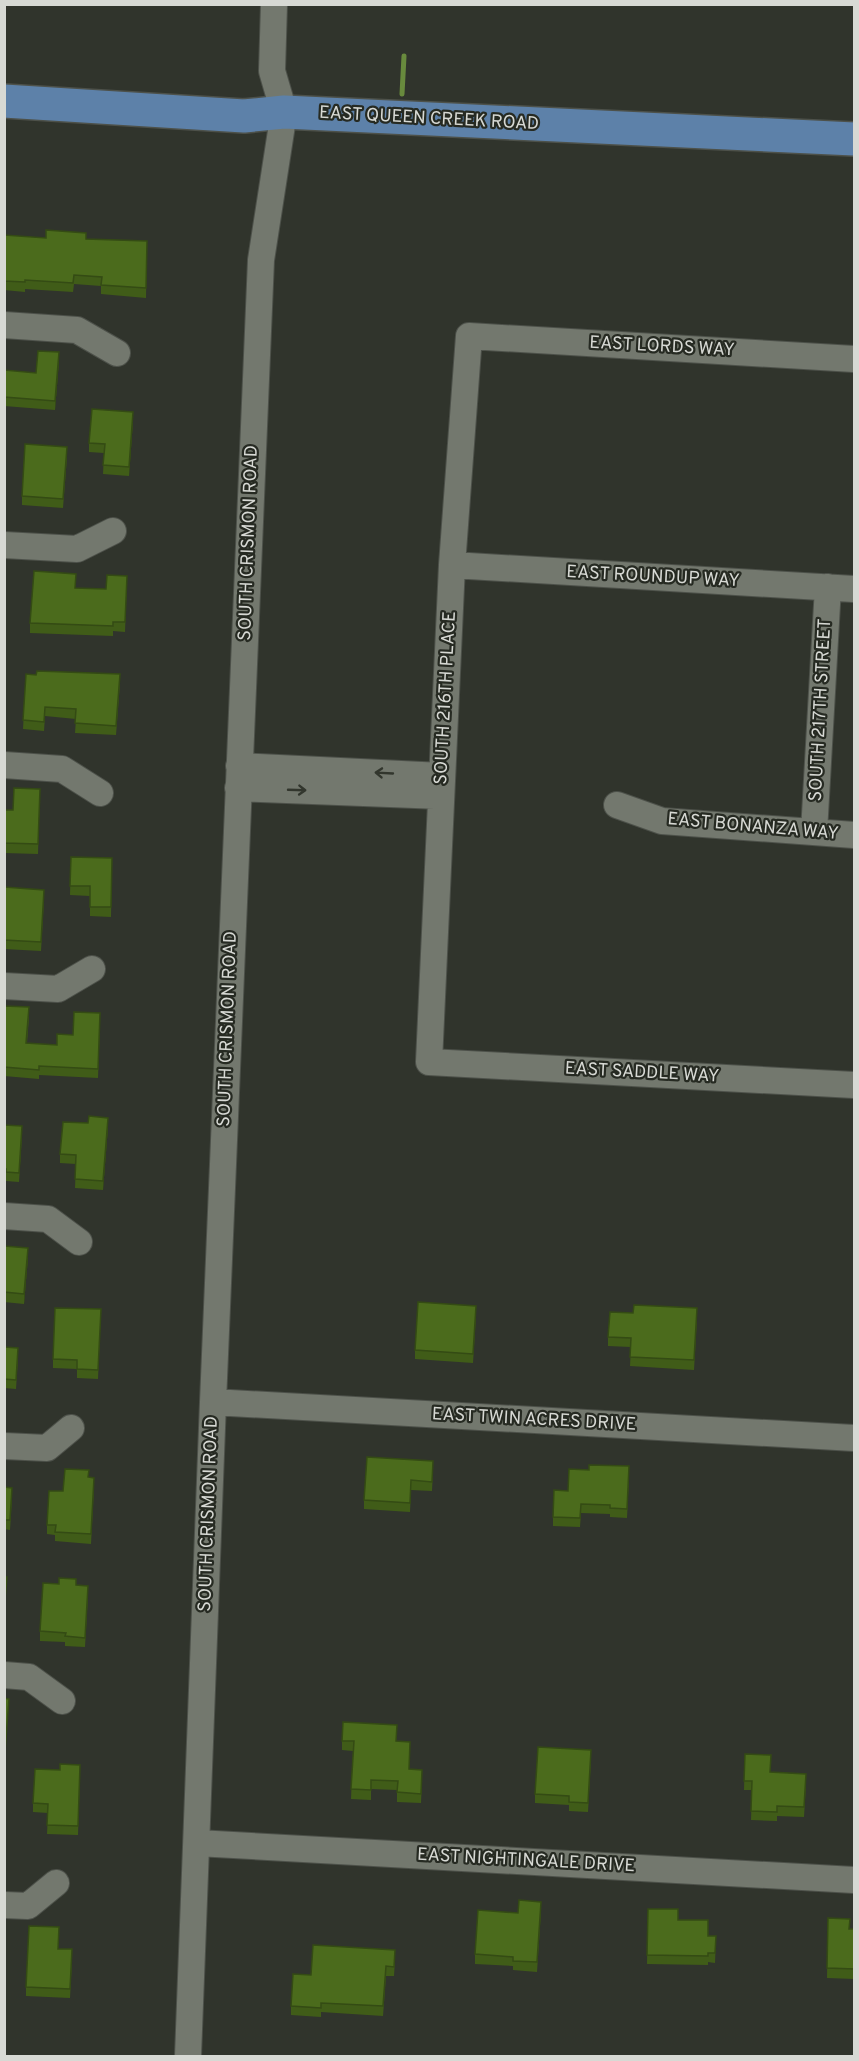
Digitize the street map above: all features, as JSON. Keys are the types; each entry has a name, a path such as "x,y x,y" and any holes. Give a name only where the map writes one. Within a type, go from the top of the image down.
{"main road":[{"name":"EAST QUEEN CREEK ROAD","path":"4,101 244,116 284,112 855,139"}],"street":[{"name":"SOUTH CRISMON ROAD","path":"188,2056 261,260 284,112 272,71 274,4"},
{"path":"4,325 77,330 117,353"},
{"name":"EAST LORDS WAY","path":"469,336 855,359"},
{"name":"SOUTH 216TH PLACE","path":"429,1062 452,566 469,336"},
{"path":"4,545 77,549 113,531"},
{"name":"EAST ROUNDUP WAY","path":"452,566 855,589"},
{"name":"SOUTH 217TH STREET","path":"814,832 828,587"},
{"path":"4,765 62,769 100,792"},
{"path":"239,777 441,786"},
{"name":"EAST BONANZA WAY","path":"617,805 662,821 855,835"},
{"path":"4,986 58,989 92,969"},
{"name":"EAST SADDLE WAY","path":"429,1062 855,1085"},
{"path":"4,1216 48,1219 79,1242"},
{"name":"EAST TWIN ACRES DRIVE","path":"213,1402 855,1438"},
{"path":"4,1446 47,1448 72,1428"},
{"path":"4,1675 29,1677 62,1701"},
{"name":"EAST NIGHTINGALE DRIVE","path":"197,1843 855,1880"},
{"path":"4,1905 28,1906 56,1883"}],"building":[{"path":"46,230 86,233 86,239 147,241 146,288 101,285 102,277 74,275 73,283 4,281 4,235 46,238"},
{"path":"38,351 59,352 55,401 4,397 4,370 36,373"},
{"path":"92,409 133,412 129,467 103,465 105,444 89,443"},
{"path":"25,444 67,447 63,499 22,496"},
{"path":"34,571 76,574 75,588 106,589 107,575 127,576 125,622 113,622 113,626 30,623"},
{"path":"37,671 120,674 116,726 75,723 76,709 45,707 44,722 23,720 26,674 36,675"},
{"path":"14,788 40,789 38,844 4,843 4,810 13,810"},
{"path":"71,857 112,858 111,907 90,907 90,886 70,886"},
{"path":"4,887 44,890 41,942 4,940"},
{"path":"4,1006 29,1007 26,1043 57,1045 57,1034 73,1035 74,1012 100,1013 98,1069 39,1066 39,1070 4,1067"},
{"path":"89,1116 108,1118 103,1181 75,1179 76,1155 60,1154 63,1122 88,1123"},
{"path":"4,1125 22,1126 19,1173 6,1172 4,1169"},
{"path":"4,1246 28,1248 24,1294 4,1292"},
{"path":"418,1302 476,1306 473,1354 415,1350"},
{"path":"634,1305 697,1308 694,1360 630,1357 631,1338 608,1337 610,1312 633,1313"},
{"path":"55,1308 101,1309 98,1370 77,1369 77,1360 53,1359"},
{"path":"4,1347 18,1348 16,1380 4,1379"},
{"path":"367,1457 433,1461 432,1482 411,1480 410,1503 364,1500"},
{"path":"589,1465 629,1466 627,1509 610,1508 610,1505 581,1504 580,1518 553,1517 554,1490 568,1491 569,1469 589,1470"},
{"path":"65,1469 89,1470 88,1477 94,1478 91,1534 55,1532 56,1525 47,1525 49,1491 63,1491"},
{"path":"4,1487 12,1488 10,1520 4,1520"},
{"path":"4,1577 7,1577 4,1610"},
{"path":"59,1578 76,1579 76,1585 88,1586 85,1638 65,1636 66,1633 40,1631 43,1583 59,1584"},
{"path":"4,1698 9,1699 5,1751 4,1751"},
{"path":"343,1722 397,1725 396,1741 410,1742 409,1769 422,1770 421,1794 397,1792 398,1781 371,1780 371,1790 351,1789 354,1741 342,1741"},
{"path":"538,1747 591,1750 588,1803 569,1802 569,1796 535,1794"},
{"path":"745,1754 771,1755 770,1772 806,1774 804,1807 777,1806 777,1812 751,1811 752,1781 744,1781"},
{"path":"60,1764 80,1765 78,1826 47,1825 48,1804 33,1803 35,1769 60,1770"},
{"path":"519,1900 541,1902 537,1962 513,1961 513,1957 475,1954 478,1910 518,1913"},
{"path":"648,1909 678,1909 678,1920 708,1920 708,1936 716,1936 715,1953 708,1953 708,1956 647,1955"},
{"path":"828,1918 850,1919 849,1929 855,1929 855,1969 827,1968"},
{"path":"29,1926 59,1927 58,1949 72,1949 70,1989 26,1987"},
{"path":"313,1945 395,1950 394,1967 386,1966 383,2006 321,2003 321,2008 291,2006 293,1974 311,1975"}],"waterway":[{"path":"402,94 404,56"}]}
